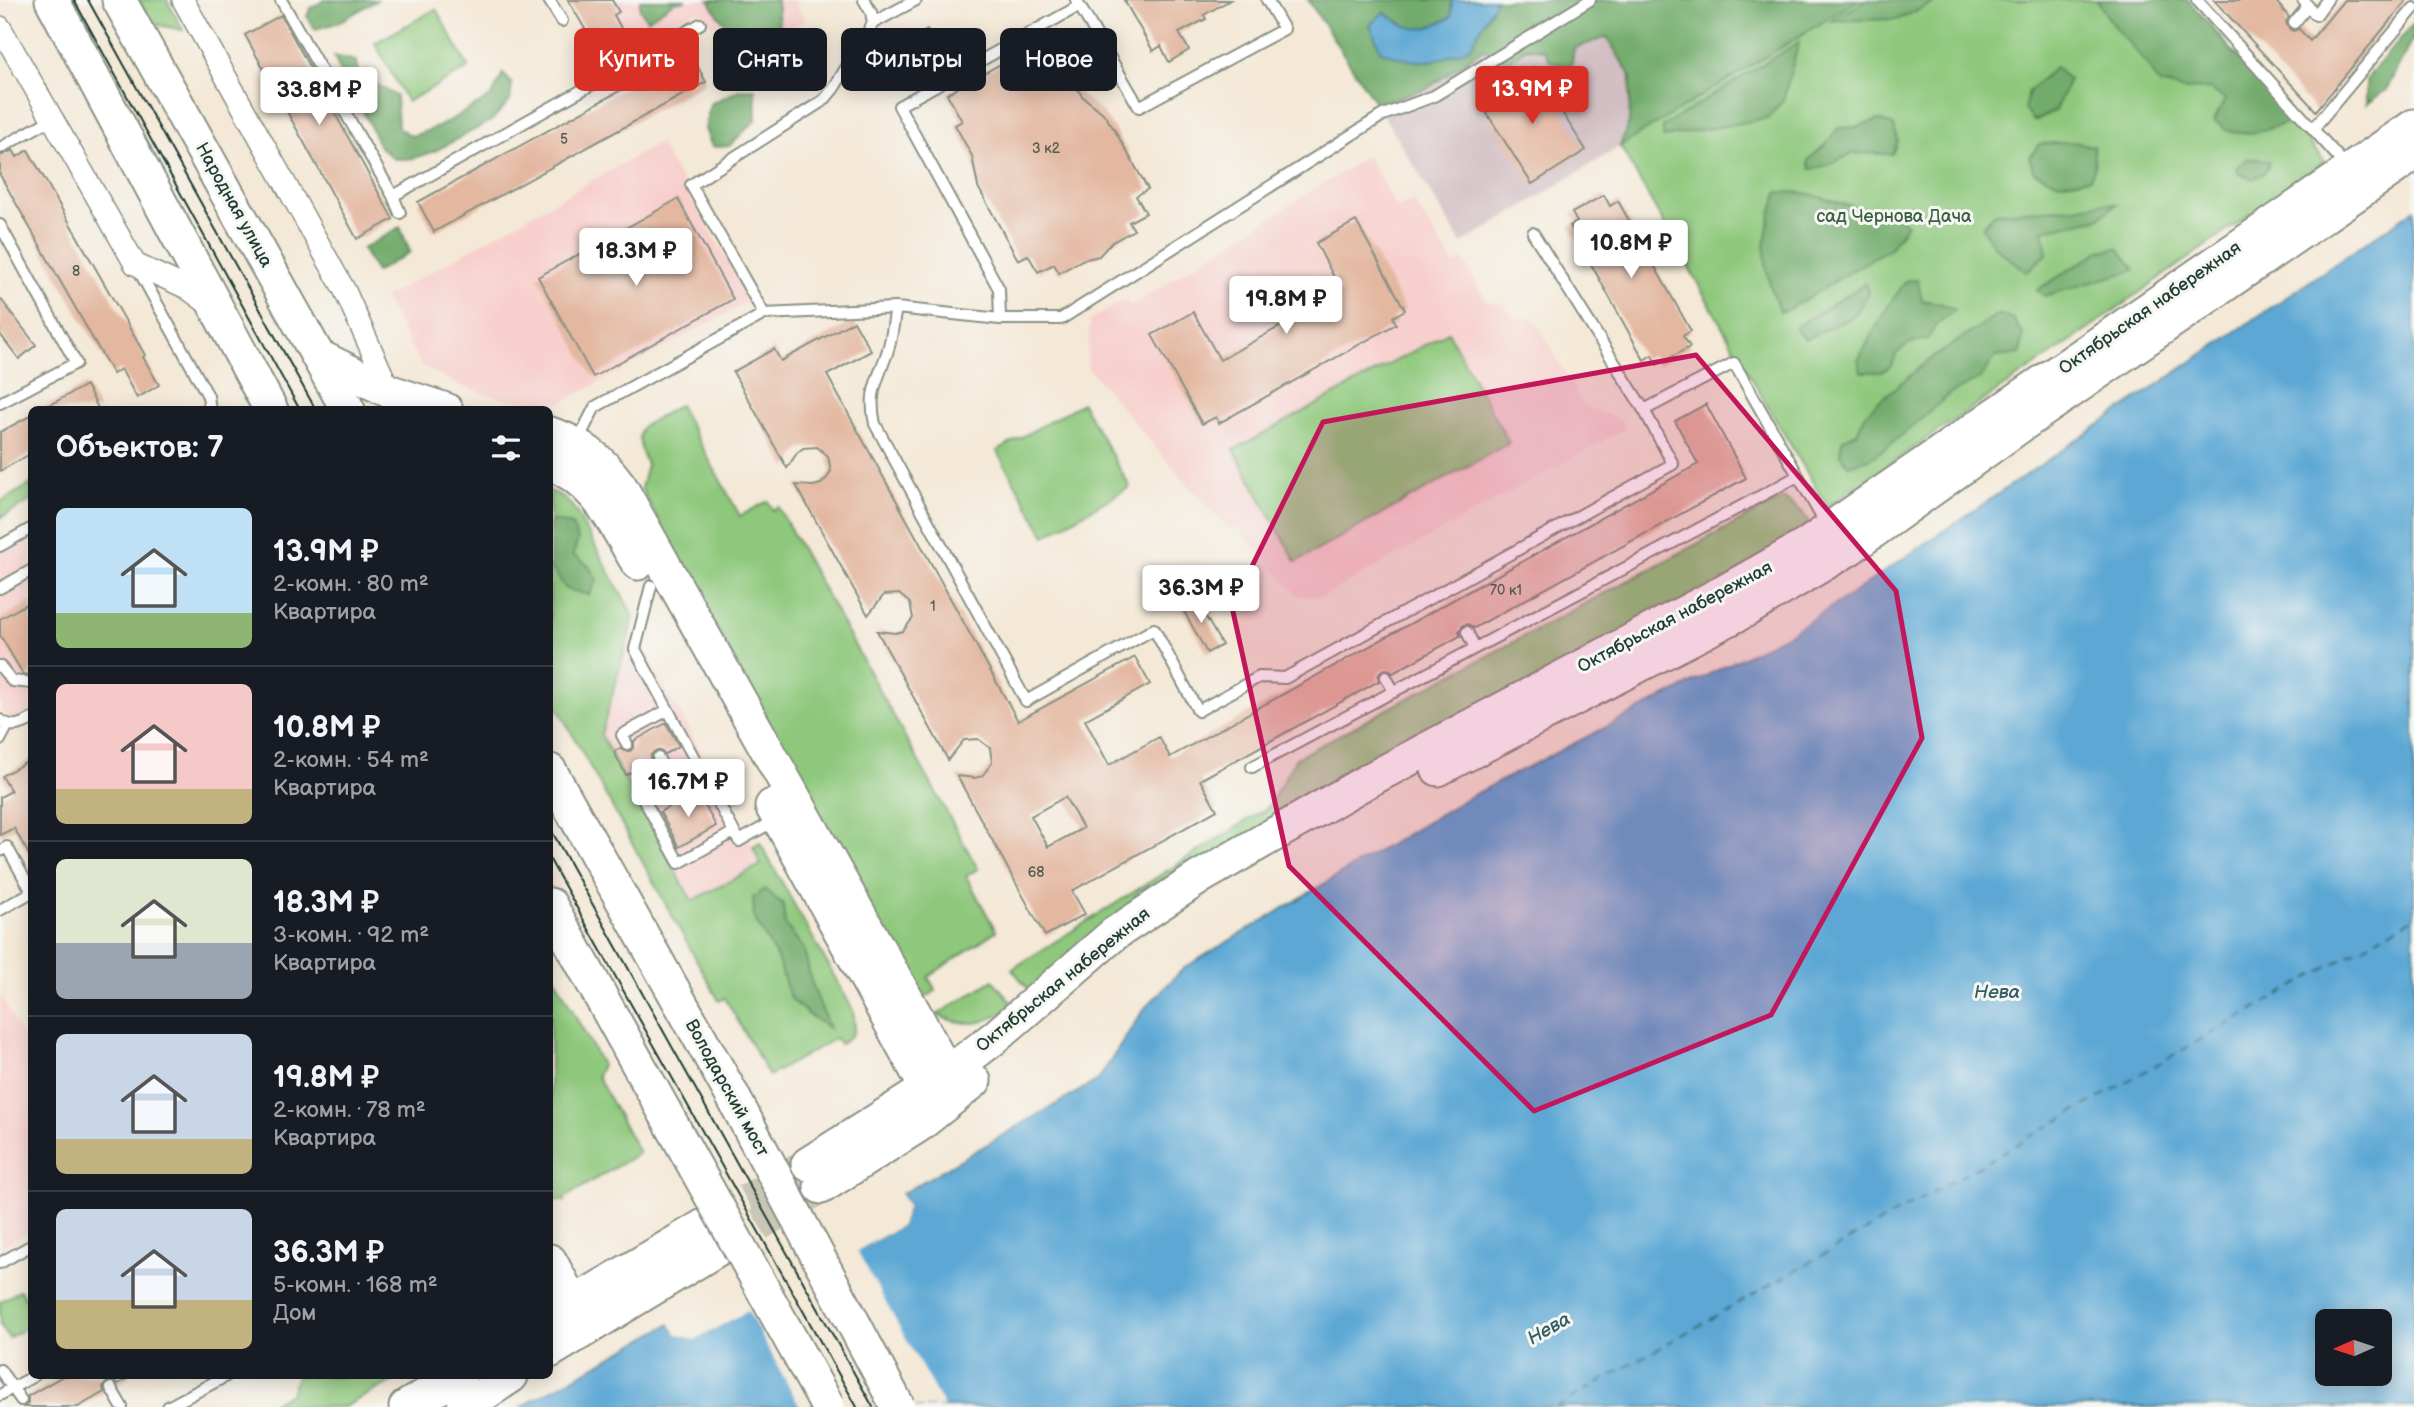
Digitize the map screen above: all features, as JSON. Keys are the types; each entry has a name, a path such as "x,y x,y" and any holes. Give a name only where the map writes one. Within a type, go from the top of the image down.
{"main road":[{"path":"52,0 267,406"},
{"name":"Народная улица","path":"120,0 346,406"},
{"name":"Октябрьская набережная","path":"815,1175 919,1125 943,1087 994,1038 1114,934 1199,877 1369,780 1761,572 1830,528 2414,126"},
{"name":"Октябрьская набережная","path":"943,1087 1167,925 1233,884 1385,797 1746,610 1839,554 2414,155"},
{"path":"320,357 393,401 422,406"},
{"path":"563,439 608,470 620,486 943,1087"},
{"path":"553,464 571,472 587,484 600,500 651,586 779,818 943,1087"},
{"name":"Володарский мост","path":"553,776 732,1094 898,1407"},
{"path":"553,910 828,1407"},
{"path":"553,1277 562,1326 710,1238"},
{"path":"406,1407 454,1379"},
{"path":"464,1407 506,1379"}],"street":[{"path":"183,0 345,291 393,401"},
{"path":"0,27 135,264 187,288 216,310"}],"lane":[{"path":"281,0 393,196 400,213"},
{"path":"550,0 562,22"},
{"path":"864,0 871,12 873,23"},
{"path":"764,314 691,185 824,100 873,23 916,0"},
{"path":"1000,319 999,289 898,106 1078,3 1139,107 1284,29 1267,0"},
{"path":"563,439 595,407 764,314 896,308 1000,319 1061,319 1383,115 1434,96 1590,0"},
{"path":"2197,0 2350,170"},
{"path":"2294,23 2306,3 2316,15 2327,0"},
{"path":"2313,129 2414,9"},
{"path":"393,196 701,24"},
{"path":"2257,66 2267,57"},
{"path":"0,148 52,119"},
{"path":"0,225 76,363 0,403"},
{"path":"896,308 888,351 873,387 871,406 875,424 1026,701 1154,629 1198,710 1259,677 1285,678 1673,464 1644,410 1533,233"},
{"path":"135,264 208,396 209,406"},
{"path":"1644,410 1734,363 1830,528"},
{"path":"1252,767 1798,476"},
{"path":"0,545 28,530"},
{"path":"0,588 28,572"},
{"path":"651,586 635,649 734,832 739,841 779,818"},
{"path":"1443,590 1450,602"},
{"path":"1467,632 1475,648"},
{"path":"1363,635 1369,646"},
{"path":"0,666 12,681 28,682"},
{"path":"1386,677 1394,692"},
{"path":"627,744 622,735 643,730 668,710"},
{"path":"0,740 4,722 20,725 28,721"},
{"path":"658,758 672,782"},
{"path":"699,767 643,798 679,863 734,832"},
{"path":"640,768 653,792"},
{"path":"0,851 7,848 28,885"},
{"path":"0,910 28,894"},
{"path":"0,1263 28,1249"},
{"path":"0,1370 21,1399"},
{"path":"0,1395 28,1379"},
{"path":"168,1407 220,1379"},
{"path":"111,1388 122,1407"}],"highlighted area":[{"path":"1696,355 1896,591 1922,738 1771,1015 1534,1111 1289,866 1232,607 1323,422"}],"shaded area":[{"path":"568,0 793,0 805,20 792,28 716,28 697,10 666,28 584,28"},
{"path":"1308,0 1858,0 1462,244"},
{"path":"659,143 751,300 561,403 508,400 460,386 421,365 384,298"},
{"path":"1367,156 1397,208 1413,201 1454,265 1463,259 1487,302 1503,304 1515,319 1534,318 1584,406 1620,420 1626,428 1322,597 1298,596 1238,528 1229,529 1193,491 1087,367 1090,320 1124,300 1131,306"},
{"path":"28,534 28,714 18,719 10,719 0,711 0,550"},
{"path":"632,625 762,865 692,902 601,735"},
{"path":"0,994 28,1046 28,1232 0,1247"}],"green space":[{"path":"138,0 167,0 183,30 150,23"},
{"path":"325,0 377,0 337,23 315,29 307,16 311,8"},
{"path":"640,0 686,0 674,2 647,20 640,9"},
{"path":"709,0 777,0 779,25 775,28 731,28"},
{"path":"1308,0 1452,0 1451,17 1431,26 1409,27 1384,12 1370,25 1470,48 1496,0 1858,0 1620,146 1629,122 1631,77 1607,37 1574,48 1571,68 1550,61 1544,50 1527,48 1508,61 1483,49 1428,88 1376,104"},
{"name":"сад Чернова Дача","path":"1858,0 2188,0 2293,121 2324,162 2061,348 1827,506 1620,146"},
{"path":"1866,0 1940,0 1899,19 1832,21"},
{"path":"2097,0 2188,0 2293,121 2254,133 2228,131 2214,121 2225,99 2209,89 2185,90 2160,84 2142,58 2112,24"},
{"path":"436,9 469,68 407,102 375,43"},
{"path":"2414,23 2414,36 2386,90 2366,104 2366,79"},
{"path":"1799,42 1783,100 1768,118 1663,137 1663,126"},
{"path":"334,56 356,61 360,82 373,82 396,96 398,128 412,136 438,127 492,96 503,73 512,84 510,101 491,121 435,151 412,159 394,159 380,147 363,111 346,87"},
{"path":"2055,67 2069,80 2055,111 2034,121 2024,109 2029,91"},
{"path":"737,91 755,91 756,120 729,146 712,147 705,129 710,104"},
{"path":"1879,120 1894,126 1898,141 1892,154 1854,153 1810,169 1808,160 1826,144 1838,128 1855,127"},
{"path":"2074,142 2093,146 2095,167 2090,178 2059,183 2035,172 2029,158 2039,144"},
{"path":"2246,159 2270,162 2266,171 2253,179 2239,174 2237,168"},
{"path":"1778,192 1806,193 1895,215 1907,224 1891,247 1791,308 1780,312 1769,280 1765,252 1768,224"},
{"path":"2101,203 2117,204 2097,219 2043,230 2047,254 2026,272 1994,246 1982,227 1994,213 2075,208"},
{"path":"400,227 410,252 376,272 362,249"},
{"path":"2119,248 2135,270 2044,296 2037,290 2100,251"},
{"path":"1917,279 1922,300 1955,310 1939,322 1927,339 1908,344 1896,354 1892,366 1881,372 1861,372 1858,360 1886,309 1906,281"},
{"path":"1865,284 1869,293 1853,317 1805,339 1794,328"},
{"path":"1998,314 2013,319 2023,335 2020,354 1995,357 1980,379 1951,393 1890,445 1869,459 1848,465 1840,453 1842,440 1857,433 1865,415 1925,363"},
{"path":"1448,332 1509,443 1296,562 1234,450"},
{"path":"1082,403 1130,487 1045,536 997,451"},
{"path":"679,405 740,516 768,501 773,510 778,507 978,869 966,876 996,931 928,977 936,991 921,1000 912,988 641,488 647,465 639,436 642,427"},
{"path":"28,486 28,503 0,518 0,502"},
{"path":"553,492 572,505 634,617 601,735 692,901 761,865 753,847 760,843 853,1010 854,1030 846,1041 840,1044 836,1038 769,1076 725,998 719,1001 553,699"},
{"path":"1783,498 1801,511 1813,528 1030,991 1012,969 1268,807 1296,758"},
{"path":"553,521 572,525 578,540 573,555 588,565 597,580 589,595 566,589 553,570"},
{"path":"764,889 783,904 785,924 804,949 811,981 829,1028 790,998 777,958 754,918 753,898"},
{"path":"553,975 602,1065 597,1076 639,1153 564,1198 565,1201 553,1199"},
{"path":"993,980 1014,1006 995,1017 977,1022 959,1022 937,1015"},
{"path":"20,1290 28,1303 28,1326 9,1338 0,1325 0,1302"},
{"path":"296,1379 396,1379 344,1407 265,1407 291,1393"}],"water":[{"path":"1452,0 1496,0 1470,48 1426,61 1406,59 1381,51 1370,25 1384,12 1409,27 1424,28 1451,17"},
{"name":"Нева","path":"2414,210 2414,1407 521,1407 670,1324 676,1334 695,1340 901,1226 908,1206 901,1194 1098,1080 1144,1009 1184,968 1467,798 1792,632"}],"pier":[{"path":"901,1194 908,1206 901,1226 857,1251 944,1407 800,1407 748,1311 695,1340 676,1334 670,1324 673,1323 678,1331 695,1336 898,1224 904,1206 898,1195"}],"building":[{"path":"568,0 612,0 619,12 614,15 621,28 584,28"},
{"path":"1124,0 1230,0 1204,15 1206,19 1179,33 1189,50 1169,62 1161,46 1153,51"},
{"path":"2214,0 2275,0 2289,17 2286,22 2289,29 2299,29 2310,41 2344,0 2407,0 2316,111"},
{"path":"281,15 393,219 357,239 245,35"},
{"path":"1000,64 1000,91 1079,91 1103,113 1148,189 1136,196 1146,213 1129,222 1134,230 1111,243 1099,256 1082,260 1059,273 1054,264 1038,272 1028,255 1018,260 978,187 972,156 955,125 962,121 947,94 952,91 986,91 986,72"},
{"path":"1533,67 1586,150 1532,184 1479,101"},
{"path":"699,69 706,82 699,86"},
{"path":"619,91 690,91 434,232 418,202"},
{"path":"13,150 17,157 28,150 145,355 143,357 159,385 137,398 121,369 113,374 0,175 0,156"},
{"path":"1604,195 1610,206 1618,201 1691,331 1683,336 1690,347 1657,365 1652,355 1644,360 1570,226 1577,222 1572,213"},
{"path":"678,199 733,299 593,377 538,277"},
{"path":"1356,221 1405,310 1393,317 1396,324 1219,423 1216,417 1202,424 1152,335 1193,312 1220,360 1342,292 1316,243"},
{"path":"0,298 36,345 19,359 0,334"},
{"path":"854,321 871,351 827,375 1018,721 1135,657 1150,684 1085,720 1109,765 1159,737 1170,757 1698,464 1675,421 1706,404 1746,478 1474,628 1468,624 1463,625 1459,631 1460,636 1393,673 1387,669 1382,670 1378,676 1379,681 1200,780 1217,810 1072,891 1085,914 1045,936 957,776 982,776 992,763 990,748 978,739 964,740 948,760 877,631 903,631 913,618 910,603 899,594 884,595 868,615 796,485 821,484 831,471 828,456 817,447 803,448 787,468 733,372 774,349 781,361","holes":["1065,797 1083,828 1048,847 1031,816"]},
{"path":"86,385 97,406 48,406"},
{"path":"28,417 28,455 0,471 0,432"},
{"path":"1194,596 1222,645 1207,653 1180,604"},
{"path":"28,603 28,675 23,674 0,635 0,619"},
{"path":"666,723 679,746 665,754 655,751 647,764 641,760 636,761 632,767 633,771 626,775 614,752 620,748 630,751 634,747 634,741"},
{"path":"28,761 28,853 14,828 0,835 0,797 11,791 2,776"},
{"path":"697,791 716,826 679,847 660,812"},
{"path":"58,1379 127,1379 118,1384 112,1380 107,1382 103,1387 104,1392 78,1407 24,1407 28,1403 28,1396"}],"ferry route":[{"path":"1556,1407 2414,918"}],"tunnel":[{"path":"704,1226 808,1164"},
{"path":"716,1250 821,1187"}],"tram line":[{"path":"74,0 298,406"},
{"path":"88,0 314,406"},
{"path":"553,833 873,1407"},
{"path":"553,865 857,1407"}]}
